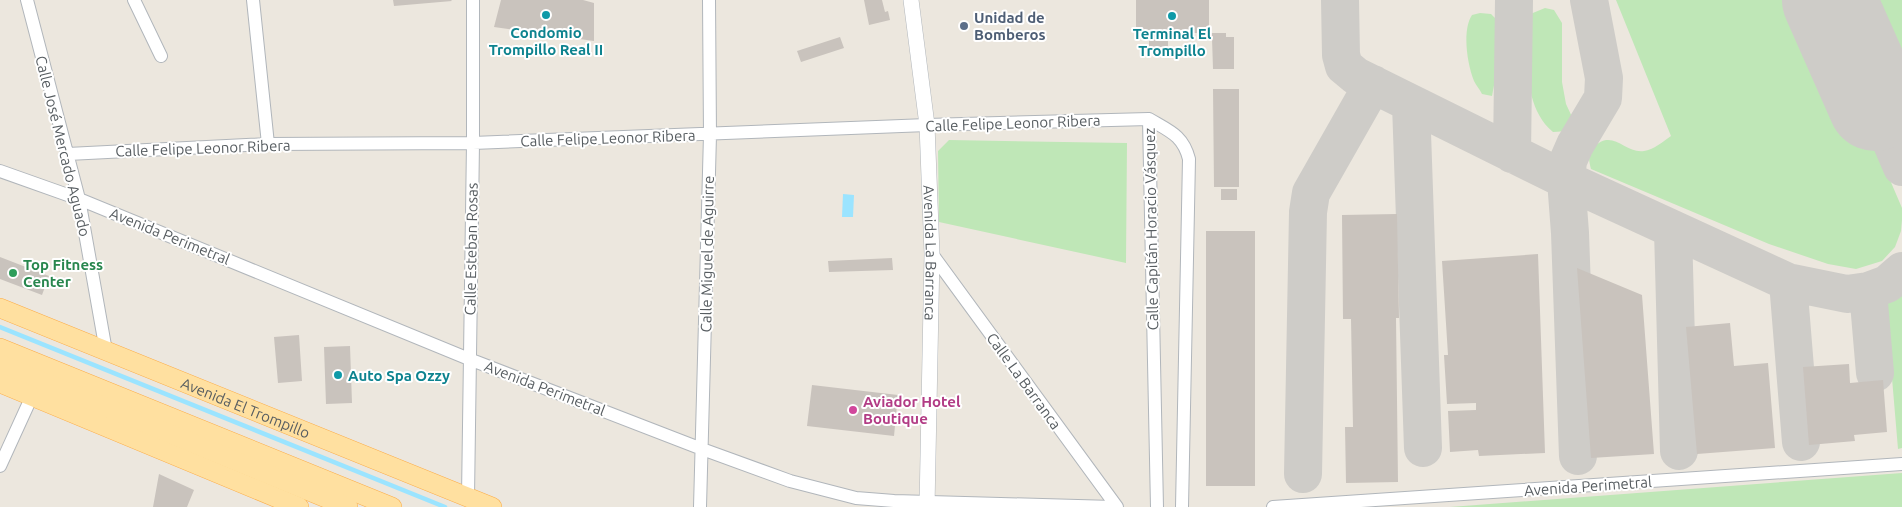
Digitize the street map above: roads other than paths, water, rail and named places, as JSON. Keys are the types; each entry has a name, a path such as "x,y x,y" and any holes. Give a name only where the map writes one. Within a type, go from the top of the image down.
{"main road":[{"name":"Avenida El Trompillo","path":"0,308 492,507"},
{"path":"0,348 392,507"},
{"path":"0,364 348,507"},
{"path":"0,383 299,507"}],"street":[{"name":"Calle José Mercado Aguado","path":"27,0 79,200 106,351"},
{"path":"134,0 161,56"},
{"path":"253,0 268,144"},
{"name":"Calle Esteban Rosas","path":"468,497 473,0"},
{"name":"Calle Miguel de Aguirre","path":"700,507 710,135 710,0"},
{"name":"Avenida La Barranca","path":"912,0 928,125 932,254 927,504"},
{"name":"Calle Felipe Leonor Ribera","path":"68,154 268,144 473,143 928,125 1149,119"},
{"name":"Calle Capitán Horacio Vásquez","path":"1149,119 1157,507"},
{"name":"Calle Capitán Horacio Vásquez","path":"1149,119 1178,136 1186,148 1189,159 1182,507"},
{"name":"Avenida Perimetral","path":"0,171 79,200 469,359 702,450 790,481 856,498 927,504 1113,507"},
{"name":"Calle La Barranca","path":"932,254 1117,507"},
{"path":"0,466 32,396"},
{"name":"Avenida Perimetral","path":"1273,507 1902,464"}],"water":[{"path":"843,194 854,195 853,217 842,217"}],"waterway":[{"path":"0,327 445,507"}],"place":[{"name":"Condomio Trompillo Real II","path":"546,15"},
{"name":"Terminal El Trompillo","path":"1172,16"},
{"name":"Unidad de Bomberos","path":"964,26"},
{"name":"Top Fitness Center","path":"13,273"},
{"name":"Auto Spa Ozzy","path":"338,375"},
{"name":"Aviador Hotel Boutique","path":"853,410"}]}
